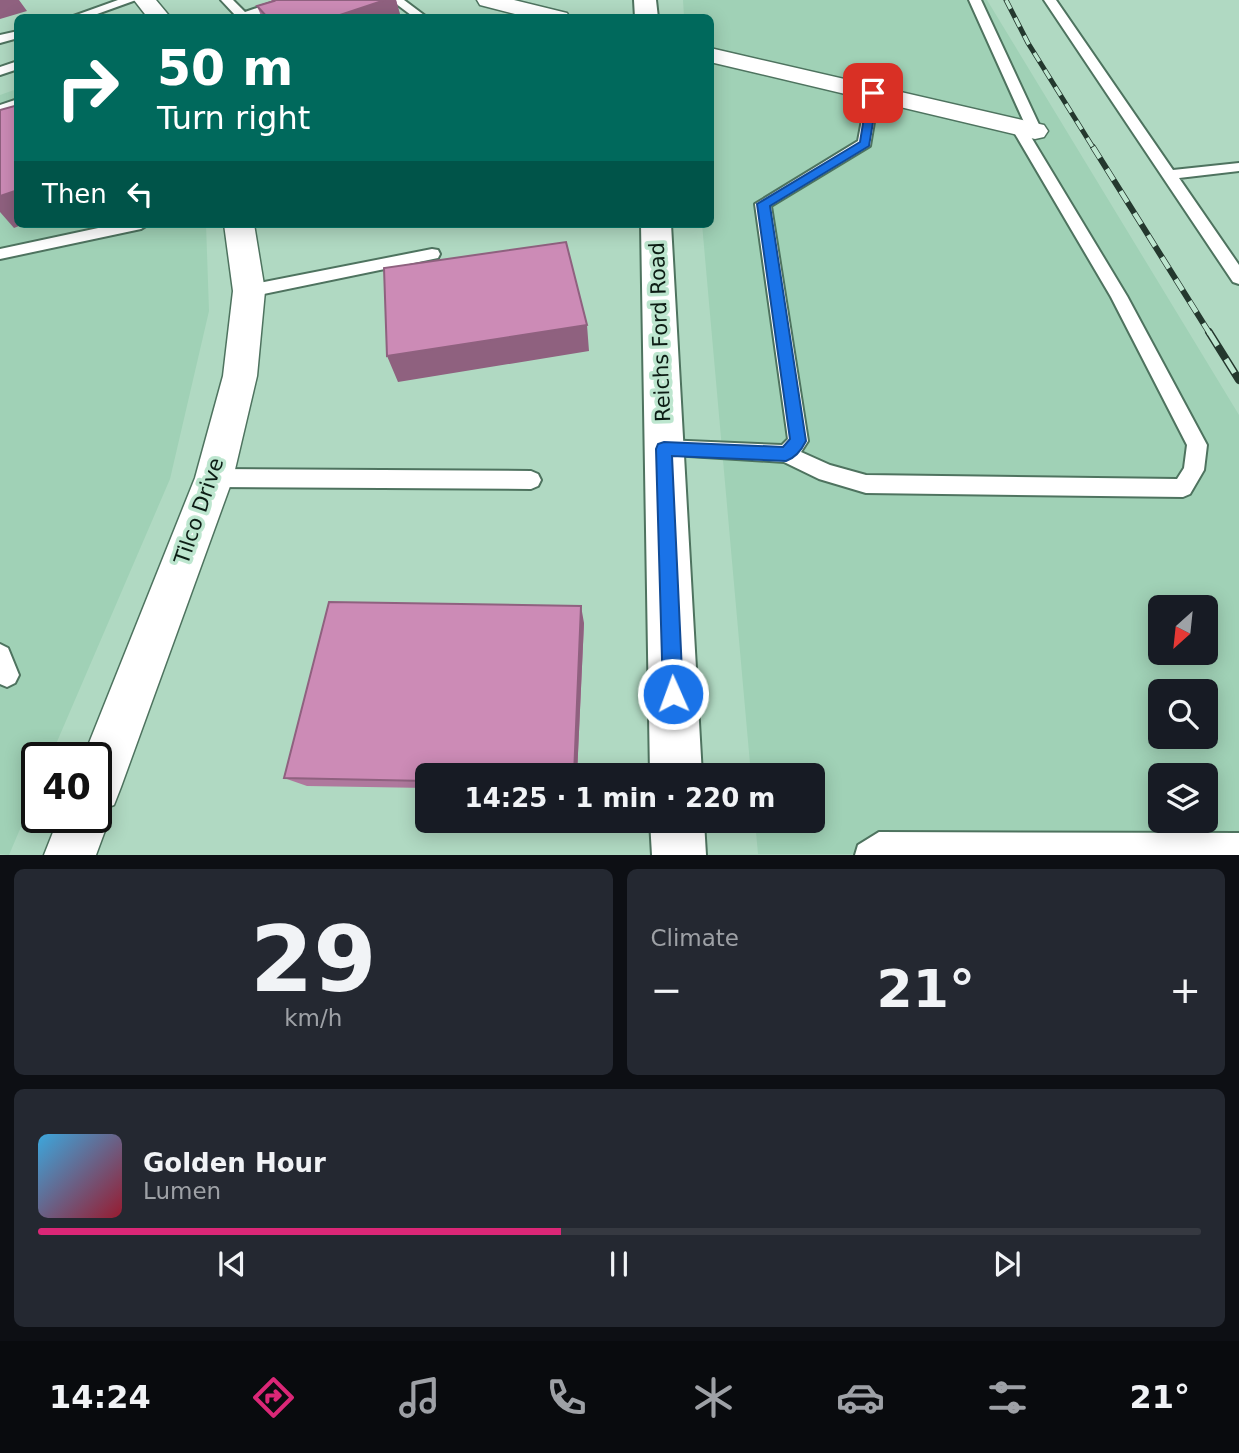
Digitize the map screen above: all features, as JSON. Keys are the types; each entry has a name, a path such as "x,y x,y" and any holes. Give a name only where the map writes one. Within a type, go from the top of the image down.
{"street":[{"path":"145,0 157,14"},
{"path":"488,0 543,14"},
{"path":"714,56 1027,129"},
{"name":"Tilco Drive","path":"112,745 214,478 240,376 249,290 240,228"},
{"name":"Reichs Ford Road","path":"656,228 676,763"},
{"path":"70,855 79,833"},
{"path":"678,833 679,855"}],"lane":[{"path":"78,14 130,0"},
{"path":"227,0 238,14"},
{"path":"249,14 291,0"},
{"path":"397,0 416,14"},
{"path":"664,449 786,454 826,473 866,484 1183,488 1194,470 1197,445 1027,129 975,0"},
{"path":"1050,0 1239,278"},
{"path":"786,454 798,441 764,204 865,143 873,93"},
{"path":"1167,175 1239,167"},
{"path":"0,254 122,228"},
{"path":"249,290 432,254"},
{"path":"214,478 531,480"},
{"path":"868,855 879,846 1239,847"}],"shaded area":[{"path":"683,0 987,0 1239,415 1239,854 758,854 756,833 825,833 825,763 750,763 702,228 714,228 714,14 684,14"},
{"path":"14,90 14,228 206,228 209,311 170,479 57,742 21,742 21,827 9,855 0,854 0,95"}],"building":[{"path":"385,0 343,14 264,14 257,6 274,1"},
{"path":"14,106 14,191 0,196 0,110"},
{"path":"566,242 587,325 387,356 384,268"},
{"path":"329,602 581,606 574,763 415,763 415,781 284,778"}],"railway":[{"path":"1006,0 1028,43 1094,149"},
{"path":"1093,147 1210,334"},
{"path":"1209,332 1239,380"}],"route":[{"path":"673,694 664,449 786,454 798,441 764,204 865,143 873,93"}]}
